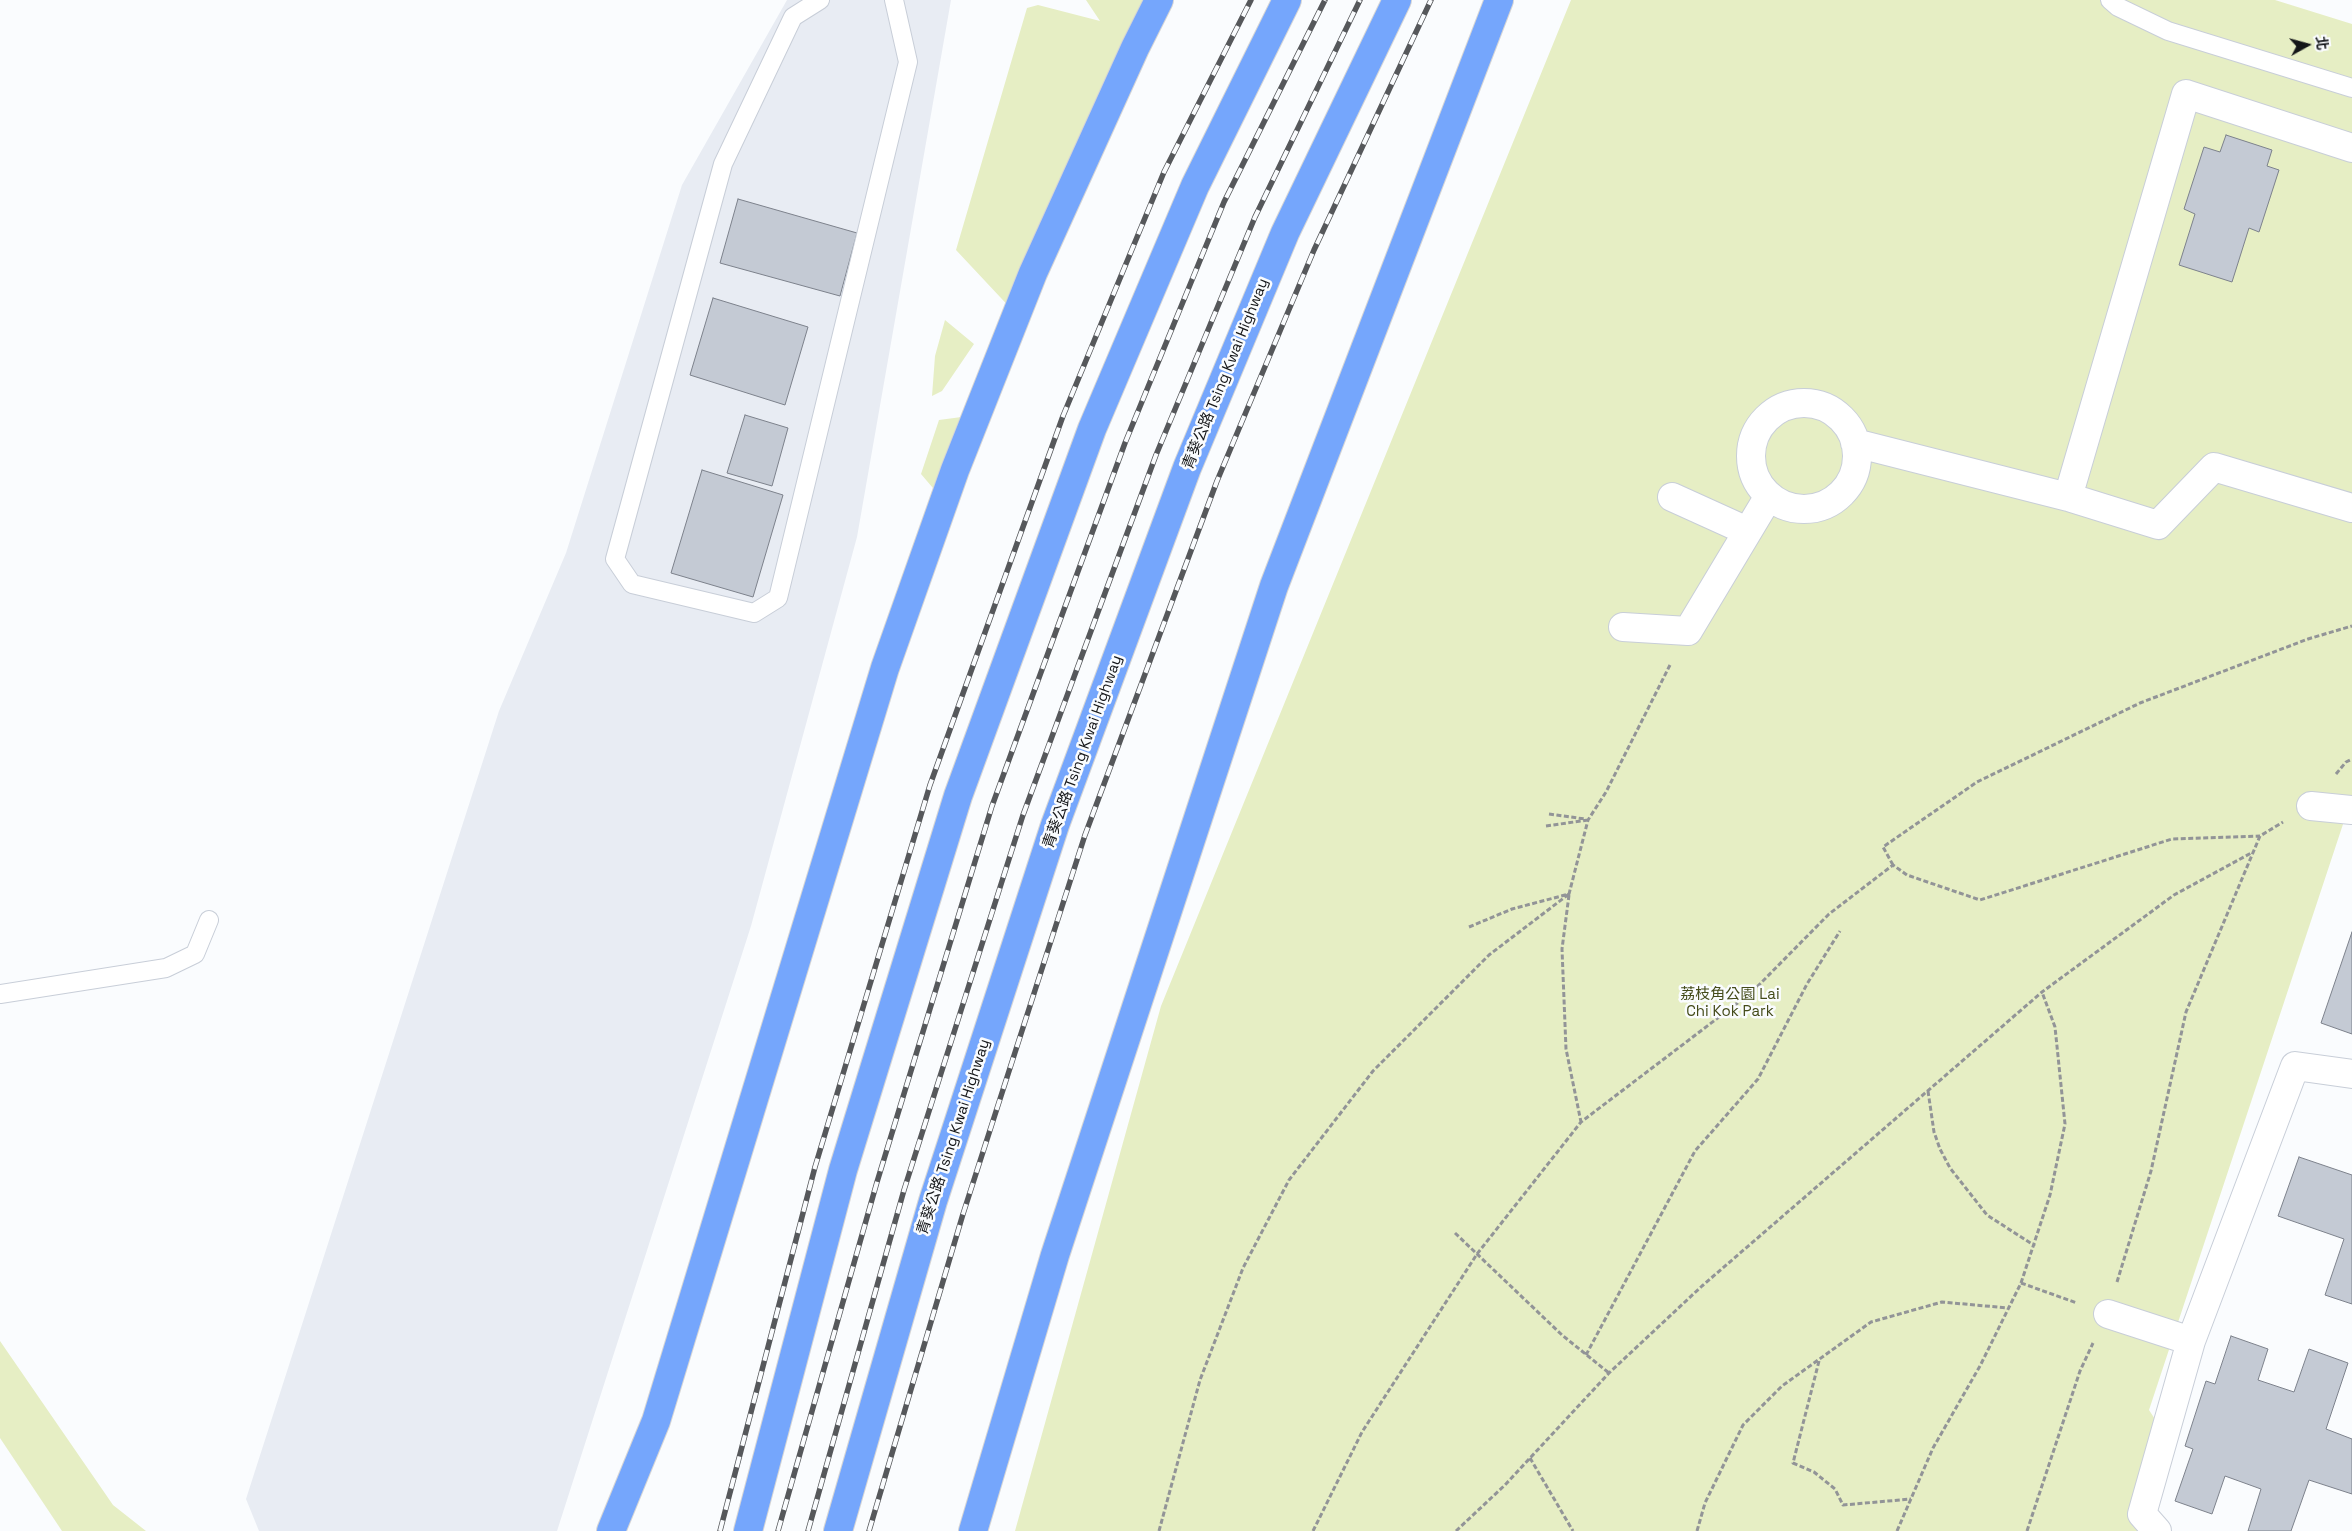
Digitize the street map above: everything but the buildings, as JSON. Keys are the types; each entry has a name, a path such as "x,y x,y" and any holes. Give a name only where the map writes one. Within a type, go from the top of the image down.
{"highway":[{"path":"611,1531 656,1422 885,668 955,470 1033,273 1159,0"},
{"path":"748,1531 842,1170 958,796 1092,430 1195,186 1287,0"},
{"name":"青葵公路 Tsing Kwai Highway","path":"838,1531 933,1201 1058,816 1187,468 1273,260 1397,0"},
{"path":"973,1531 1055,1255 1274,586 1499,0"}],"street":[{"path":"2068,497 2186,94 2352,148"},
{"path":"1797,404 1812,404 1825,408 1837,416 1849,428 1855,443 1856,462 1853,475 1847,487 1828,503 1811,509 1800,509 1778,503 1769,496 1760,486 1755,474 1752,449 1762,425 1781,408 1797,404"},
{"path":"1855,443 2068,497 2158,525 2214,467 2352,508"},
{"path":"1623,626 1688,631 1769,496"},
{"path":"1672,497 1747,531"},
{"path":"2311,806 2352,810"},
{"path":"2157,1531 2142,1514 2192,1341 2295,1066 2352,1074"},
{"path":"2108,1314 2192,1341"}],"lane":[{"path":"820,0 793,18 723,164 615,559 632,584 754,613 778,598 908,62 894,0"},
{"path":"2110,0 2118,7 2168,31 2352,88"},
{"path":"0,994 166,968 195,954 209,920"}],"path":[{"path":"2311,806 2260,836 2172,839 1980,900 1907,875 1892,865 1883,847 1977,782 2140,703 2308,639 2352,626"},
{"path":"1580,1122 1566,1050 1562,949 1569,894 1588,820 1606,792 1688,631"},
{"path":"1549,814 1588,820"},
{"path":"1546,826 1588,820"},
{"path":"2027,1531 2080,1371 2108,1314 2151,1171 2186,1012 2260,836"},
{"path":"1456,1531 1530,1458 1610,1373 1702,1286 2042,992 2174,896 2253,852"},
{"path":"1313,1531 1362,1432 1477,1254 1580,1122 1752,992 1829,914 1892,865"},
{"path":"1469,926 1512,908 1569,894"},
{"path":"1159,1531 1200,1380 1243,1268 1289,1180 1373,1071 1489,955 1569,894"},
{"path":"1586,1356 1695,1151 1758,1080 1807,984 1840,931"},
{"path":"1896,1531 1933,1448 1980,1366 2021,1283 2035,1246 2050,1196 2065,1124 2055,1027 2042,992"},
{"path":"1928,1090 1934,1132 1950,1168 1987,1215 2035,1246"},
{"path":"1454,1233 1562,1335 1586,1356 1610,1373"},
{"path":"2021,1283 2108,1314"},
{"path":"1697,1531 1705,1503 1743,1425 1782,1386 1871,1322 1942,1302 2008,1308"},
{"path":"1819,1360 1794,1463 1814,1472 1835,1489 1843,1505 1911,1499"},
{"path":"1530,1458 1573,1531"}],"shaded area":[{"path":"787,0 951,0 857,537 751,926 557,1531 259,1531 246,1499 499,711 566,553 682,185"}],"green space":[{"path":"1086,0 1145,0 1015,313 956,250 1027,8 1038,5 1100,21"},
{"name":"荔枝角公園 Lai Chi Kok Park","path":"1571,0 2275,0 2352,24 2352,797 2149,1410 2164,1433 2144,1531 1015,1531 1161,1006"},
{"path":"945,320 974,344 942,391 932,396 935,356"},
{"path":"969,416 938,494 921,474 939,420"},
{"path":"0,1341 113,1505 146,1531 62,1531 0,1438"}],"railway":[{"path":"720,1531 815,1167 930,785 1063,416 1164,172 1251,0"},
{"path":"778,1531 877,1182 992,806 1125,443 1224,202 1325,0"},
{"path":"808,1531 904,1190 1023,815 1156,455 1255,217 1360,0"},
{"path":"869,1531 963,1214 1085,835 1217,481 1314,250 1431,0"}]}
